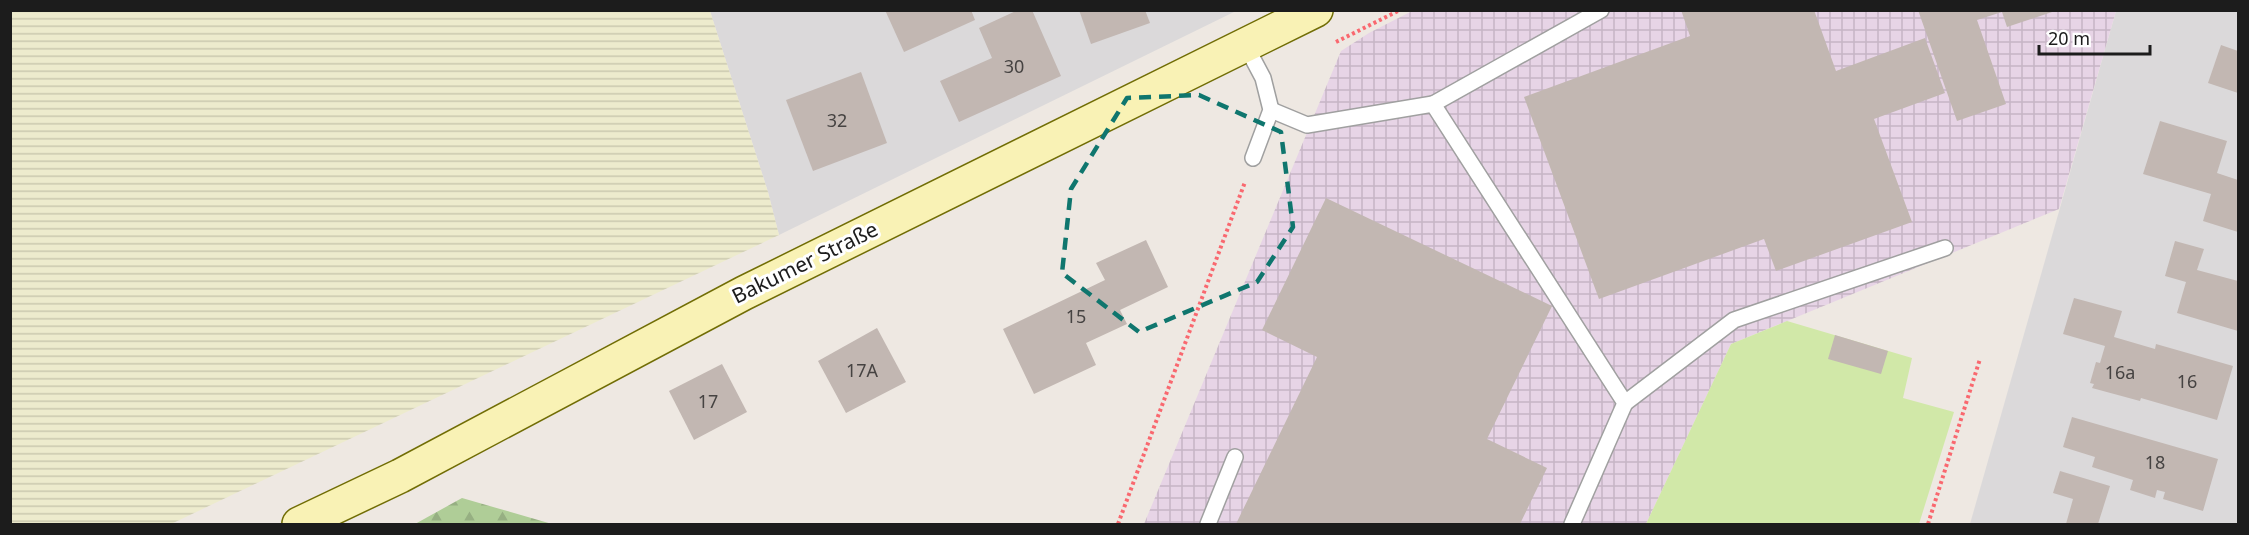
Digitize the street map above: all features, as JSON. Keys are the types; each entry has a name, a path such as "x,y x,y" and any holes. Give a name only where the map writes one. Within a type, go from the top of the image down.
{"street":[{"name":"Bakumer Straße","path":"299,525 400,476 744,293 1316,10"}],"lane":[{"path":"1271,110 1307,125 1433,104 1601,10"},
{"path":"1246,46 1263,78 1271,110 1253,158"},
{"path":"1433,104 1625,403"},
{"path":"1572,525 1625,403 1734,320 1945,248"},
{"path":"1208,525 1235,457"}],"path":[{"path":"1118,525 1253,158"},
{"path":"1928,525 1980,359"}],"highlighted area":[{"path":"1199,95 1281,132 1293,227 1257,282 1139,332 1062,273 1071,189 1127,98"}],"shaded area":[{"path":"1414,10 2116,11 2059,209 1731,344 1646,524 1144,524 1341,51 1369,33"},
{"path":"10,11 710,11 768,192 779,235 171,524 11,524"},
{"path":"710,11 1236,11 779,235 768,192"},
{"path":"2116,11 2238,11 2238,524 1970,524"}],"green space":[{"path":"1787,321 1912,358 1903,398 1954,412 1919,524 1646,524 1731,344"},
{"path":"462,498 552,524 415,524"}],"building":[{"path":"885,10 971,10 975,20 904,52"},
{"path":"1018,10 1032,10 1061,76 959,122 940,81 992,58 979,28"},
{"path":"1079,10 1145,10 1150,23 1091,44"},
{"path":"1681,10 1814,10 1836,71 1925,38 1945,93 1874,119 1912,222 1776,271 1764,239 1599,299 1524,97 1690,36"},
{"path":"1918,10 2055,11 2007,27 2002,12 1977,20 2006,104 1957,121"},
{"path":"2221,45 2238,51 2238,93 2208,83"},
{"path":"861,72 887,143 813,171 786,100"},
{"path":"2160,121 2227,141 2217,173 2238,180 2238,232 2203,221 2211,194 2143,174"},
{"path":"1326,198 1552,306 1487,439 1547,468 1520,524 1236,524 1317,357 1262,330"},
{"path":"1146,240 1168,287 1120,310 1127,324 1086,343 1096,365 1034,394 1003,329 1105,280 1096,263"},
{"path":"2175,241 2204,249 2197,270 2238,281 2238,331 2177,313 2186,282 2165,276"},
{"path":"2074,298 2122,311 2114,337 2155,349 2156,344 2233,366 2217,420 2141,398 2140,401 2092,388 2094,384 2090,383 2096,362 2100,363 2105,346 2063,334"},
{"path":"877,328 906,382 846,413 818,361"},
{"path":"1835,335 1888,351 1881,374 1828,359"},
{"path":"722,364 747,412 694,440 669,391"},
{"path":"2072,417 2218,459 2203,511 2163,499 2165,492 2157,490 2155,498 2130,490 2133,480 2092,467 2095,457 2063,447"},
{"path":"2060,471 2110,486 2098,524 2066,524 2073,499 2053,493"}]}
